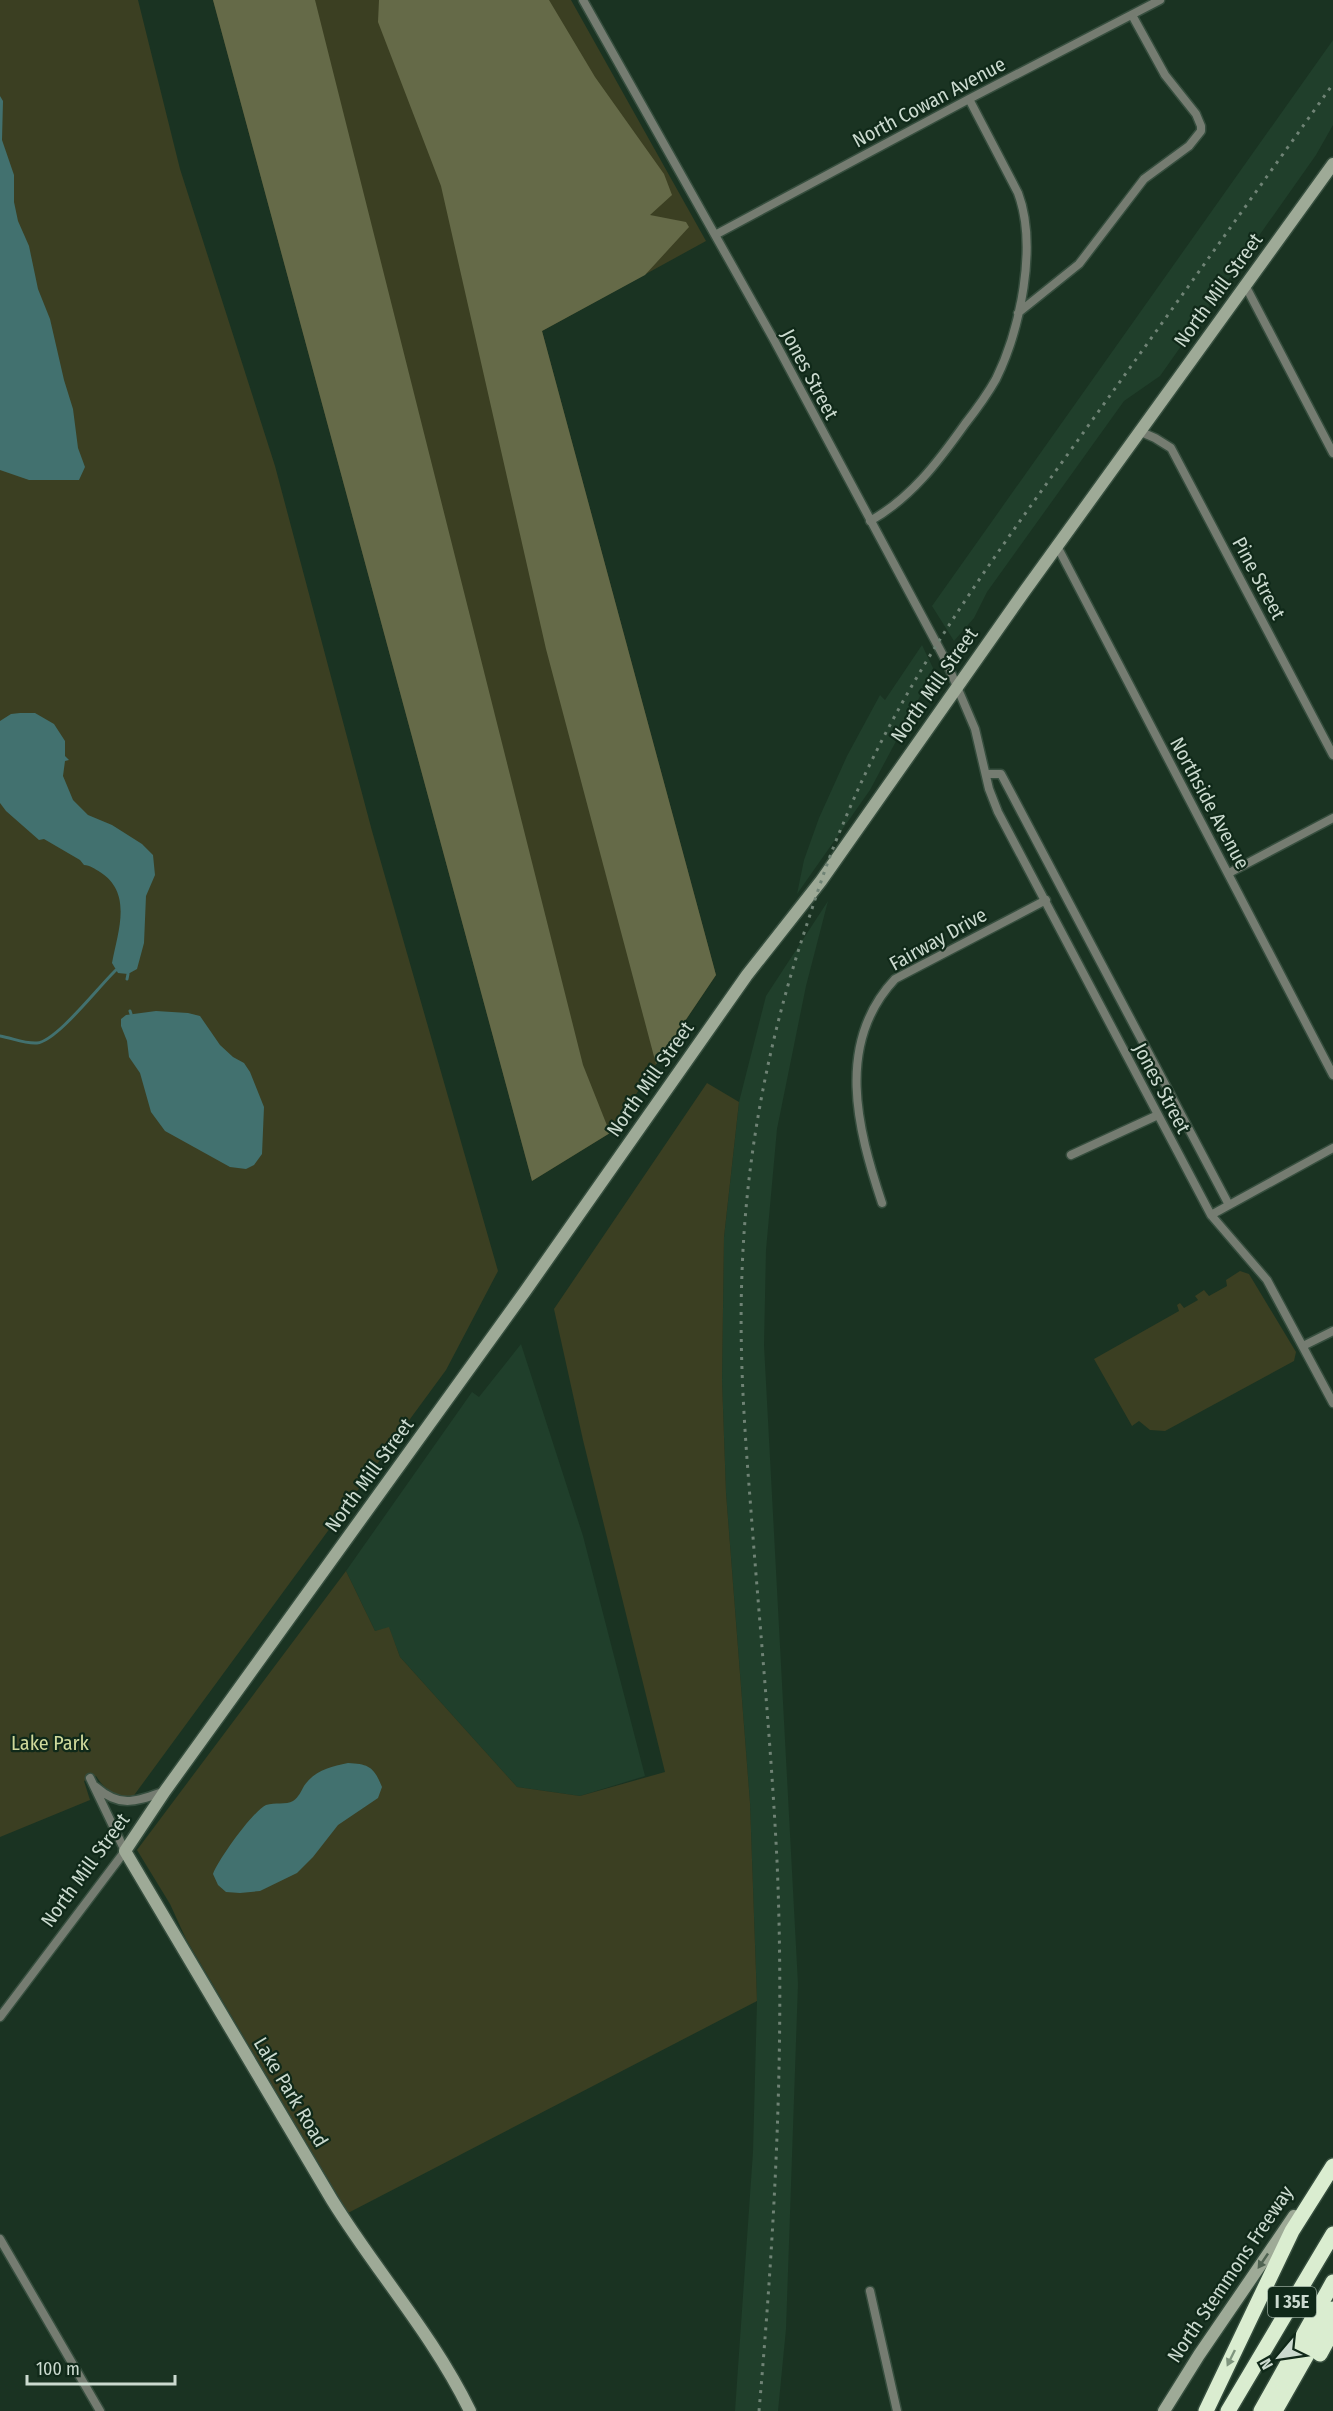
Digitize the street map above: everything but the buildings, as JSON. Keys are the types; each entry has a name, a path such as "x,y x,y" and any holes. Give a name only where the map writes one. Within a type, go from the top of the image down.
{"highway":[{"path":"1206,2411 1292,2231 1333,2164"},
{"name":"I 35E","path":"1228,2411 1333,2234"},
{"path":"1262,2411 1333,2282"},
{"path":"1275,2411 1333,2308"},
{"name":"I 35E","path":"1287,2411 1333,2330"},
{"path":"1236,2411 1252,2371"}],"main road":[{"name":"North Mill Street","path":"124,1851 526,1290 747,975 821,881 1057,546 1333,164"},
{"name":"Lake Park Road","path":"124,1851 361,2247 439,2355 470,2411"},
{"name":"North Stemmons Freeway","path":"1164,2411 1199,2355 1333,2164"}],"street":[{"name":"Jones Street","path":"583,0 774,340 946,661 975,729 994,805 1210,1215 1267,1280 1333,1403"},
{"name":"North Cowan Avenue","path":"715,235 1160,0"},
{"path":"1018,313 1079,264 1138,185 1156,168 1189,146 1201,131 1196,114 1165,75 1132,15"},
{"path":"870,520 894,506 911,491 942,456 984,398 1002,364 1025,284 1023,208 1018,193 969,99"},
{"path":"1245,285 1333,453"},
{"name":"Pine Street","path":"1141,432 1171,448 1333,755"},
{"name":"Northside Avenue","path":"1057,546 1333,1075"},
{"name":"Jones Street","path":"986,774 1000,774 1229,1204"},
{"path":"1229,873 1333,818"},
{"name":"Fairway Drive","path":"882,1203 861,1131 856,1094 857,1061 868,1018 881,994 895,979 1046,900"},
{"path":"1071,1155 1158,1115"},
{"path":"1210,1215 1333,1148"},
{"path":"1303,1346 1333,1331"},
{"name":"Lake Park Road","path":"124,1851 91,1781 104,1793 122,1801 137,1801 165,1791"},
{"name":"North Mill Street","path":"2,2012 124,1851"},
{"path":"0,2239 100,2411"},
{"path":"870,2291 897,2411"}],"shaded area":[{"path":"213,0 315,0 583,1065 610,1133 532,1181"},
{"path":"379,0 549,0 595,77 664,174 672,195 650,215 686,222 689,227 645,275 542,331 716,975 656,1064 546,649 441,186 378,22"},
{"path":"1333,40 1333,125 1316,155 1160,376 1124,401 987,592 974,618 954,641 932,606"},
{"path":"922,645 934,670 870,790 797,894 804,860 819,818 847,756 880,695 885,700"},
{"path":"828,901 806,986 777,1129 766,1250 764,1345 798,1984 786,2329 778,2411 735,2411 753,2152 757,2001 750,1803 726,1493 722,1380 724,1237 739,1102 766,996"},
{"path":"521,1344 583,1536 645,1776 580,1796 517,1787 400,1657 389,1628 375,1631 346,1571 472,1392 479,1397"}],"green space":[{"name":"Lake Park","path":"0,0 138,0 180,169 275,466 372,831 498,1271 446,1370 132,1798 111,1792 96,1776 84,1781 90,1800 0,1837"},
{"path":"213,0 571,0 706,241 542,331 716,975 610,1133 532,1181"},
{"path":"707,1083 739,1102 724,1237 722,1380 726,1493 750,1803 757,2001 348,2213 186,1939 170,1904 137,1850 346,1571 375,1631 389,1627 400,1657 517,1787 580,1796 665,1772 583,1440 554,1309"},
{"path":"1240,1271 1249,1274 1296,1352 1294,1361 1165,1431 1150,1430 1139,1421 1132,1426 1094,1359 1179,1311 1177,1305 1180,1303 1184,1308 1198,1300 1195,1296 1204,1290 1209,1296 1227,1286 1226,1280"}],"water":[{"path":"0,96 3,101 2,140 14,175 14,202 18,221 29,246 38,289 50,319 73,409 78,448 85,467 79,480 29,480 0,470"},
{"path":"35,713 54,724 65,741 65,756 69,760 65,761 63,776 73,800 88,815 112,825 142,844 153,855 155,875 146,896 144,943 137,969 128,974 118,973 112,963 121,913 117,891 110,881 100,872 84,865 80,860 44,839 39,840 0,803 0,721 11,714"},
{"path":"156,1011 200,1016 220,1045 244,1063 250,1072 264,1107 262,1154 254,1165 246,1169 230,1167 165,1131 151,1112 140,1073 129,1057 121,1019 126,1015"},
{"path":"348,1763 361,1764 373,1771 382,1787 378,1798 338,1825 297,1873 260,1891 226,1892 218,1885 213,1874 216,1867 236,1836 260,1809 269,1804 293,1801 313,1776 329,1768"}],"waterway":[{"path":"0,1036 32,1043 45,1040 66,1023 116,970"},
{"path":"127,979 128,974"}],"railway":[{"path":"759,2411 770,2274 777,2136 779,1930 772,1770 744,1414 741,1301 748,1185 761,1099 780,1014 805,930 838,837 866,772 920,672 1012,532 1333,84"}]}
